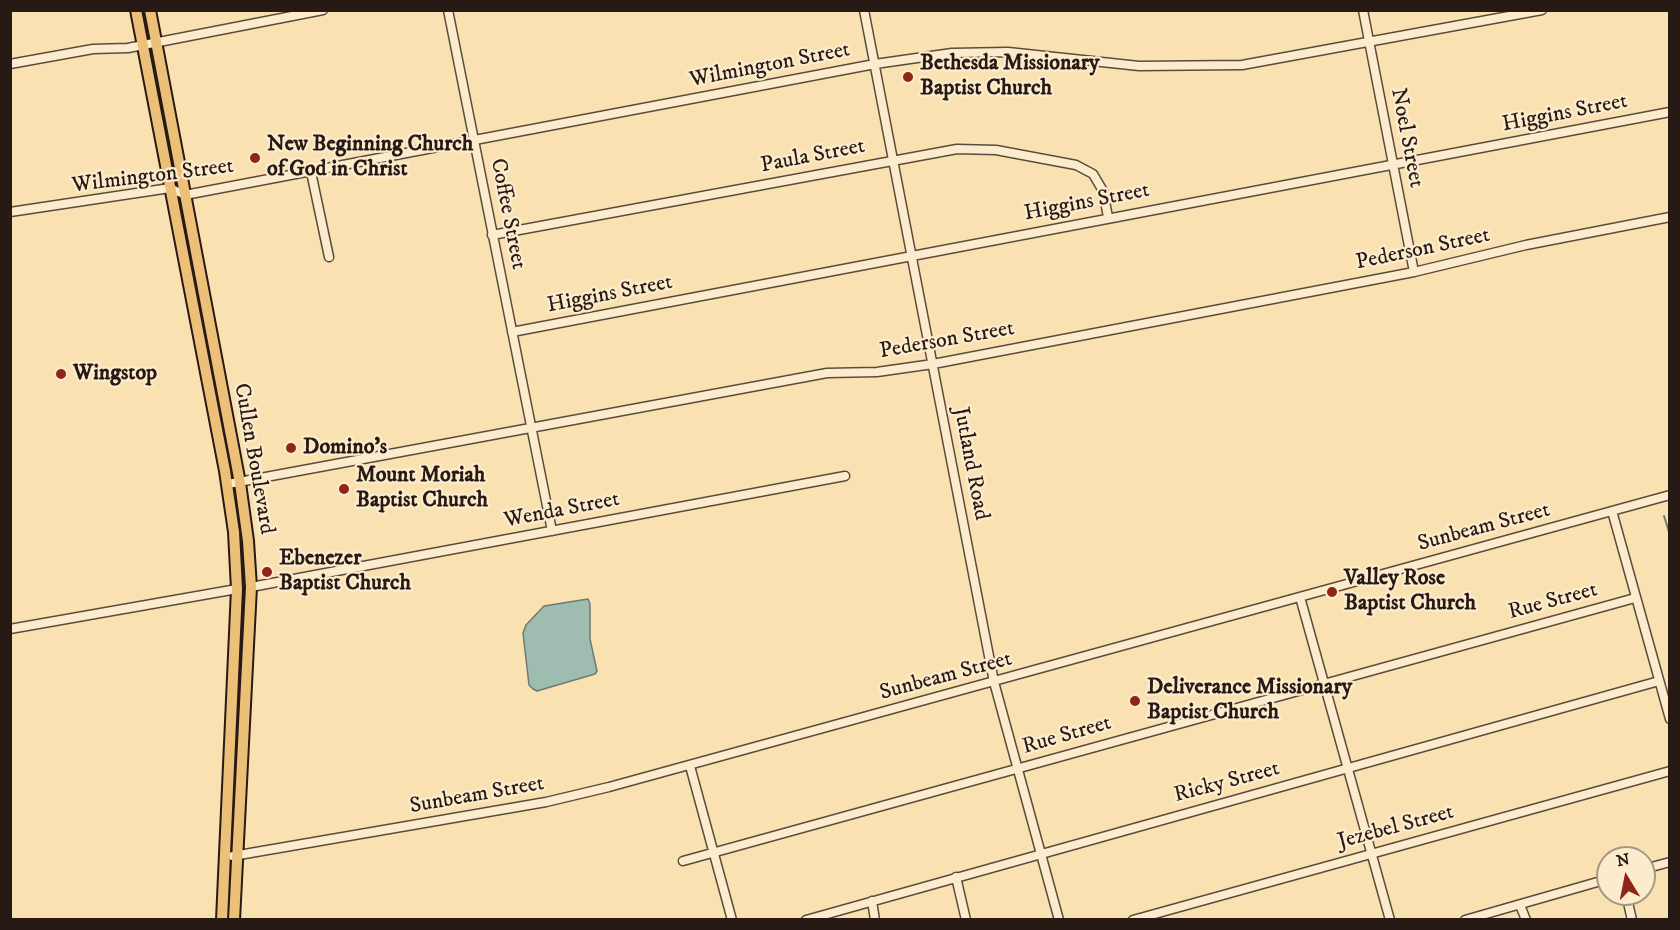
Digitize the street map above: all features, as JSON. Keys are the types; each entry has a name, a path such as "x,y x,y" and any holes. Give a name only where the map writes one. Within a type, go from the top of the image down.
{"main road":[{"name":"Cullen Boulevard","path":"136,10 228,484 237,589 222,920"},
{"name":"Cullen Boulevard","path":"150,10 240,483 251,587 234,920"},
{"path":"192,303 205,300"},
{"path":"211,398 221,388"},
{"path":"234,656 240,666 239,697 245,700"},
{"path":"228,775 240,776"}],"street":[{"path":"10,64 93,49 156,43 323,10"},
{"name":"Coffee Street","path":"448,10 552,531"},
{"name":"Jutland Road","path":"864,10 994,682 1059,920"},
{"name":"Noel Street","path":"1364,10 1414,272"},
{"name":"Wilmington Street","path":"10,212 170,188 185,195 875,64 952,53 1008,52 1139,66 1242,65 1542,10"},
{"name":"Higgins Street","path":"512,332 1670,112"},
{"name":"Paula Street","path":"492,236 957,149 996,150 1076,165 1094,174 1103,191 1108,217"},
{"path":"311,172 329,257"},
{"name":"Pederson Street","path":"228,484 827,373 877,372 933,364 1414,272 1526,244 1670,217"},
{"name":"Wenda Street","path":"251,587 845,476"},
{"name":"Sunbeam Street","path":"224,858 546,802 690,766 1670,495"},
{"path":"1612,511 1670,719"},
{"path":"10,629 237,589"},
{"path":"1300,597 1350,768 1390,920"},
{"name":"Rue Street","path":"683,861 1635,598"},
{"name":"Ricky Street","path":"806,920 1041,852 1659,681"},
{"path":"690,766 732,920"},
{"name":"Jezebel Street","path":"1132,920 1670,771"},
{"path":"956,877 966,920"},
{"path":"1465,920 1596,883"},
{"path":"872,901 875,920"},
{"path":"1520,905 1526,920"}],"shaded area":[{"path":"588,599 590,639 597,671 595,674 537,691 533,689 529,685 523,633 526,625 544,606"}],"waterway":[{"path":"1664,516 1670,535"}],"place":[{"name":"Bethesda Missionary Baptist Church","path":"908,77"},
{"name":"New Beginning Church of God in Christ","path":"255,158"},
{"name":"Wingstop","path":"61,374"},
{"name":"Domino's","path":"291,448"},
{"name":"Mount Moriah Baptist Church","path":"344,489"},
{"name":"Ebenezer Baptist Church","path":"267,572"},
{"name":"Valley Rose Baptist Church","path":"1332,592"},
{"name":"Deliverance Missionary Baptist Church","path":"1135,701"}]}
